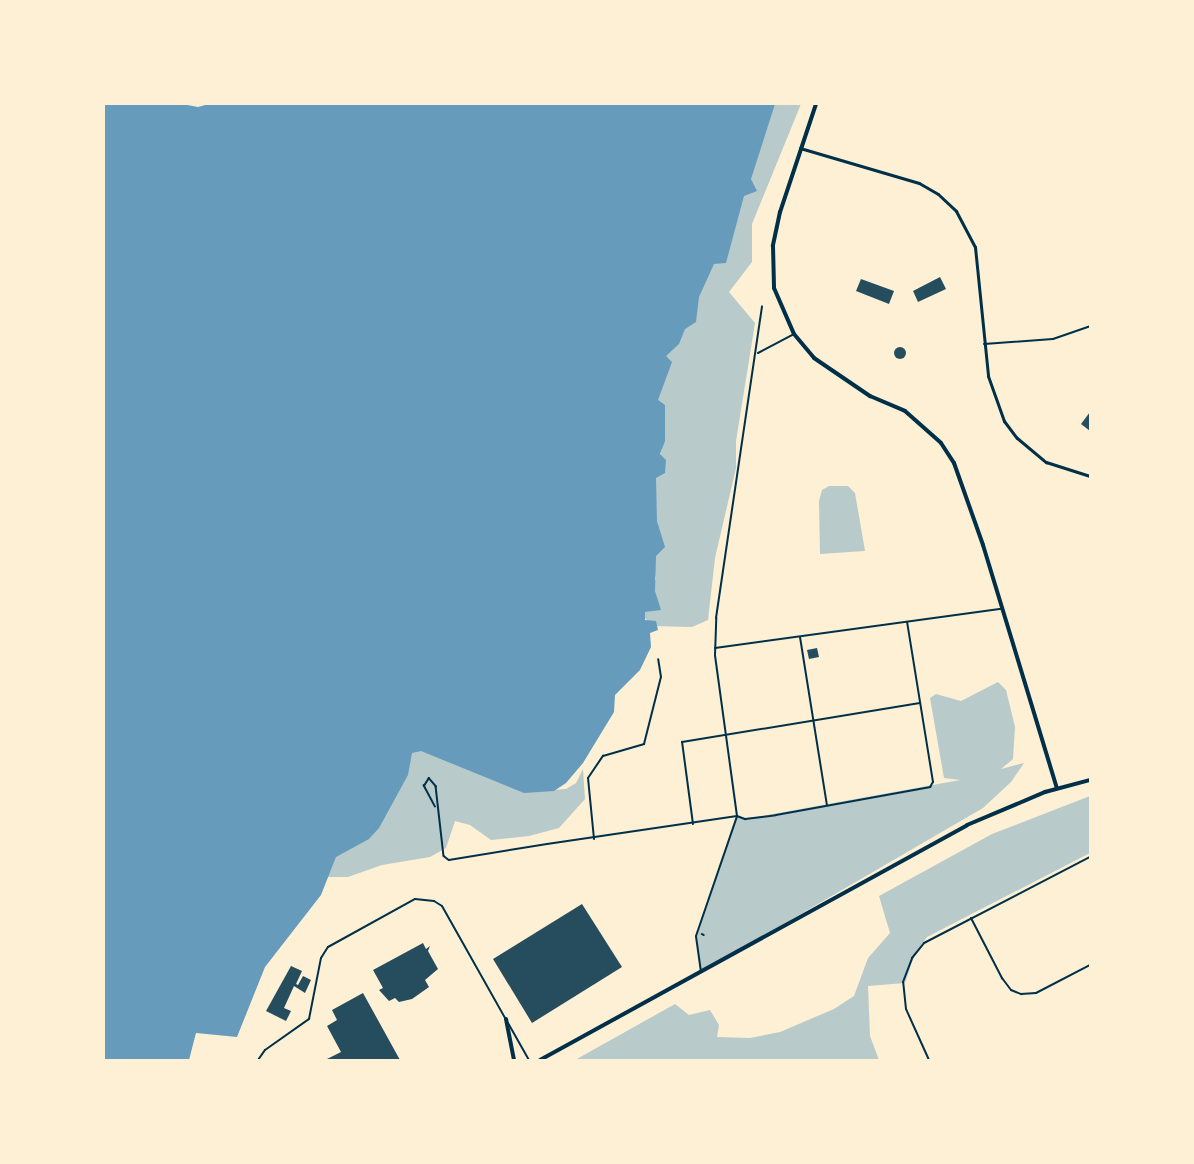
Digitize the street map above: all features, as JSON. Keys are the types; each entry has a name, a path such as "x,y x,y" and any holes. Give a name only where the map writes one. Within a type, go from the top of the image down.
{"main road":[{"path":"816,104 800,148 773,246 774,288 794,333 833,374 905,411 941,444 961,482 1058,788"},
{"path":"540,1060 967,825 1058,788 1090,780"},
{"path":"506,1018 514,1060"}],"street":[{"path":"800,148 919,183 938,194 956,211 975,247 984,344 991,390 1017,438 1046,462 1090,476"},
{"path":"701,972 696,936 737,816 715,648 720,583 758,353 762,306"},
{"path":"984,344 1053,339 1090,326"},
{"path":"758,353 794,333"},
{"path":"715,648 1001,609"},
{"path":"547,844 594,839 737,816 745,819 926,789 933,782 907,622"},
{"path":"800,637 827,805"},
{"path":"594,839 588,778 603,756 644,744 661,677 658,658"},
{"path":"693,824 682,742 920,703"},
{"path":"929,1060 906,1009 903,982 924,944 1090,857"},
{"path":"258,1060 265,1050 309,1019 321,958 328,948 415,899 428,899 442,906 529,1060"},
{"path":"971,918 1002,978 1011,990 1021,994 1036,993 1090,964"}],"lane":[{"path":"435,807 424,786 429,777 436,786 435,807 444,856 449,860 547,844"}],"shaded area":[{"path":"763,104 801,104 752,224 752,262 729,292 755,323 736,441 736,468 715,558 708,620 692,627 651,626 636,606 656,579 649,547 658,524 649,492 662,449 650,388"},
{"path":"829,486 848,486 855,493 865,551 820,554 819,501 822,490"},
{"path":"998,682 1006,690 1015,727 1013,759 1001,769 1024,763 1011,782 983,808 701,972 696,936 737,816 745,819 960,780 944,778 930,698 936,694 961,701"},
{"path":"418,742 537,791 566,789 576,783 583,769 585,799 559,828 529,836 491,840 470,825 455,821 446,848 430,857 382,865 348,877 322,877 403,753"},
{"path":"1090,796 1090,853 927,937 915,953 905,983 868,986 870,1036 879,1060 575,1060 675,1004 689,1015 710,1010 719,1025 717,1037 750,1038 780,1032 834,1009 854,996 868,958 890,933 879,896 992,834"}],"water":[{"path":"104,104 182,104 198,107 209,104 775,104 751,179 757,191 744,196 726,263 714,264 699,297 696,322 685,329 679,344 666,356 672,362 658,400 665,405 665,441 660,454 666,460 665,473 656,478 657,521 665,547 656,556 655,591 661,610 645,612 645,620 656,621 658,630 650,633 651,647 640,670 615,695 614,712 583,763 566,783 554,791 524,793 421,751 412,753 408,775 379,828 369,839 336,857 321,895 265,967 237,1037 196,1033 189,1060 104,1060"}],"building":[{"path":"940,277 946,289 918,302 913,291"},
{"path":"861,279 894,291 889,304 856,291"},
{"path":"902,347 906,353 902,359 898,359 894,351"},
{"path":"1090,412 1090,431 1081,424"},
{"path":"817,648 819,657 809,659 807,650"},
{"path":"582,904 622,967 532,1023 493,959"},
{"path":"423,943 426,949 430,946 428,951 438,969 425,980 429,987 412,999 399,1002 395,998 389,1001 379,990 383,988 373,970"},
{"path":"291,966 302,971 296,984 298,985 303,976 311,980 305,993 294,986 284,1008 291,1011 286,1021 266,1011"},
{"path":"363,993 400,1060 325,1060 341,1052 327,1026 337,1020 332,1010"}]}
